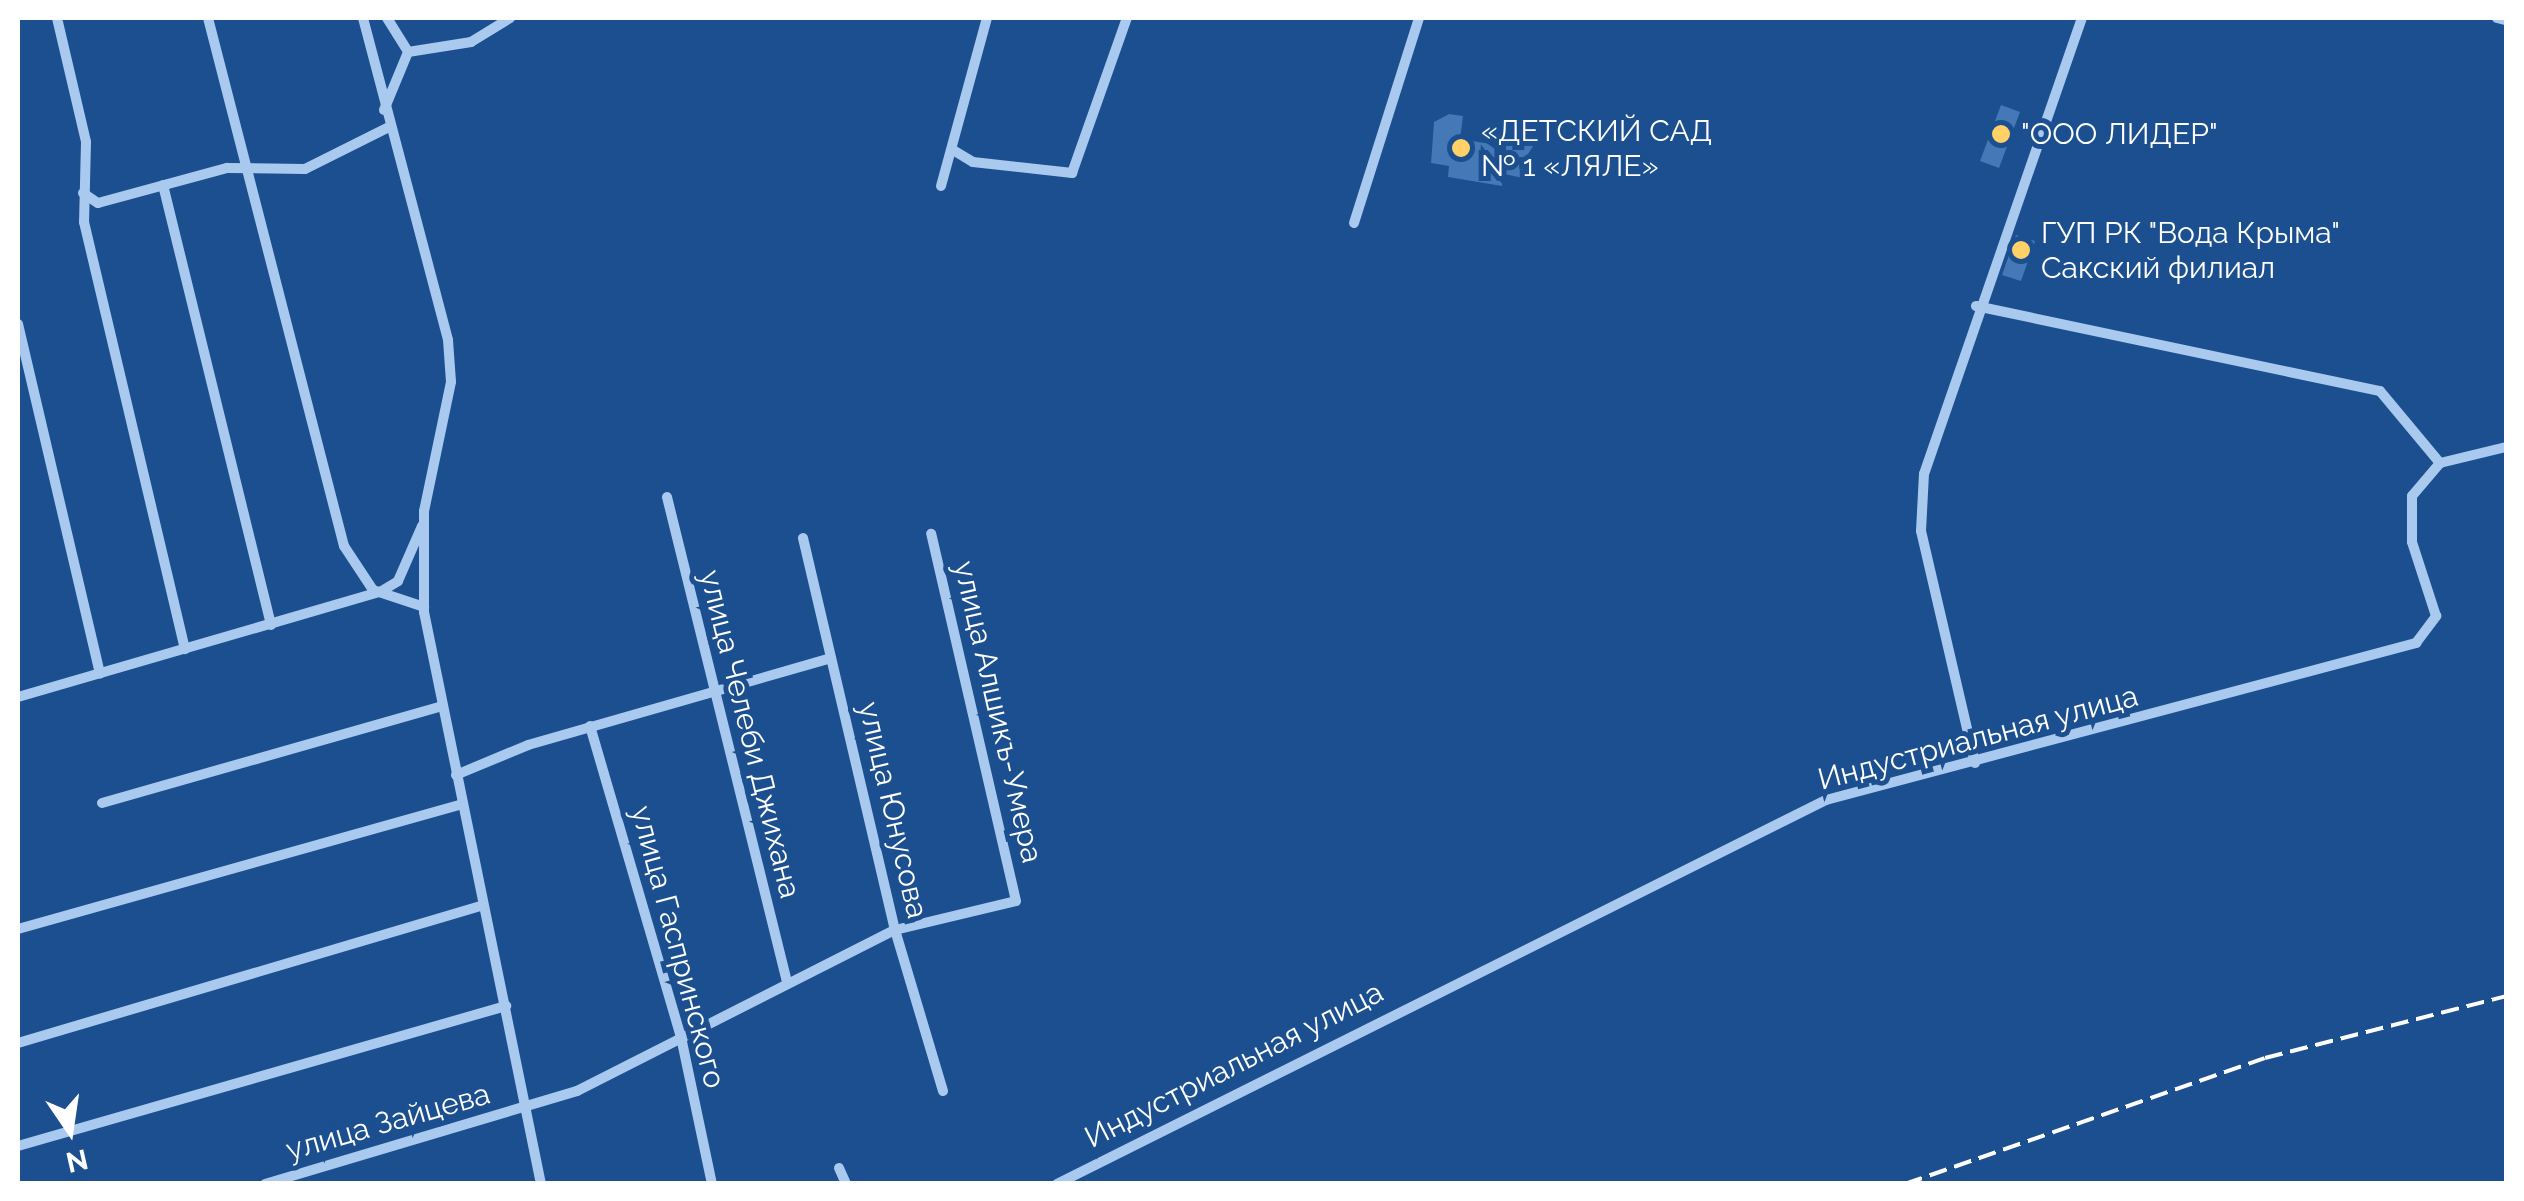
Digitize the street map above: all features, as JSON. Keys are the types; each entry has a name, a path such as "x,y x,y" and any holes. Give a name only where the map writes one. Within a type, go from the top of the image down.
{"street":[{"path":"57,18 86,142 83,193 186,649"},
{"path":"208,18 243,167 282,282 344,546 380,592 424,607"},
{"path":"363,18 383,111 450,363 425,521 424,607 542,1184"},
{"path":"387,18 408,52"},
{"path":"408,52 471,42 510,18"},
{"path":"941,186 988,18"},
{"path":"953,150 973,162 1072,173 1127,18"},
{"path":"1354,223 1419,18"},
{"path":"1975,763 1921,532 1924,474 1976,306 2082,18"},
{"path":"2497,18 2506,20"},
{"path":"383,111 408,52"},
{"path":"83,193 98,204 243,167 305,169 388,127"},
{"path":"163,185 270,625"},
{"path":"1976,306 2380,391 2440,463 2506,446"},
{"path":"18,324 100,674"},
{"name":"Индустриальная улица","path":"1057,1184 1826,800 1975,763 2427,637 2436,616 2409,522 2412,496 2440,463"},
{"name":"улица Челеби Джихана","path":"667,497 710,692 787,982"},
{"path":"18,697 380,592 398,581 425,521"},
{"name":"улица Алшикъ-Умера","path":"932,534 1016,901"},
{"name":"улица Юнусова","path":"802,538 895,930 944,1090"},
{"path":"456,775 590,726 831,658"},
{"path":"102,803 442,706"},
{"name":"улица Гаспринского","path":"590,726 681,1036 712,1184"},
{"path":"18,929 462,804"},
{"name":"улица Зайцева","path":"265,1184 526,1108 598,1083 681,1036 895,930 1016,901"},
{"path":"18,1042 483,905"},
{"path":"18,1146 506,1006"},
{"path":"838,1168 846,1184"}],"building":[{"name":"\"ООО ЛИДЕР\"","path":"2001,105 2020,112 1999,168 1980,161"},
{"name":"«ДЕТСКИЙ САД № 1 «ЛЯЛЕ»","path":"1449,114 1463,116 1460,139 1503,146 1507,123 1523,126 1536,140 1523,178 1504,174 1502,186 1448,177 1449,166 1431,163 1434,122"},
{"name":"ГУП РК \"Вода Крыма\" Сакский филиал","path":"2016,235 2035,241 2021,281 2002,275"}],"railway":[{"path":"1905,1184 2265,1058 2506,996"}],"place":[{"name":"\"ООО ЛИДЕР\"","path":"2001,134"},
{"name":"«ДЕТСКИЙ САД № 1 «ЛЯЛЕ»","path":"1461,148"},
{"name":"ГУП РК \"Вода Крыма\" Сакский филиал","path":"2021,250"}]}
